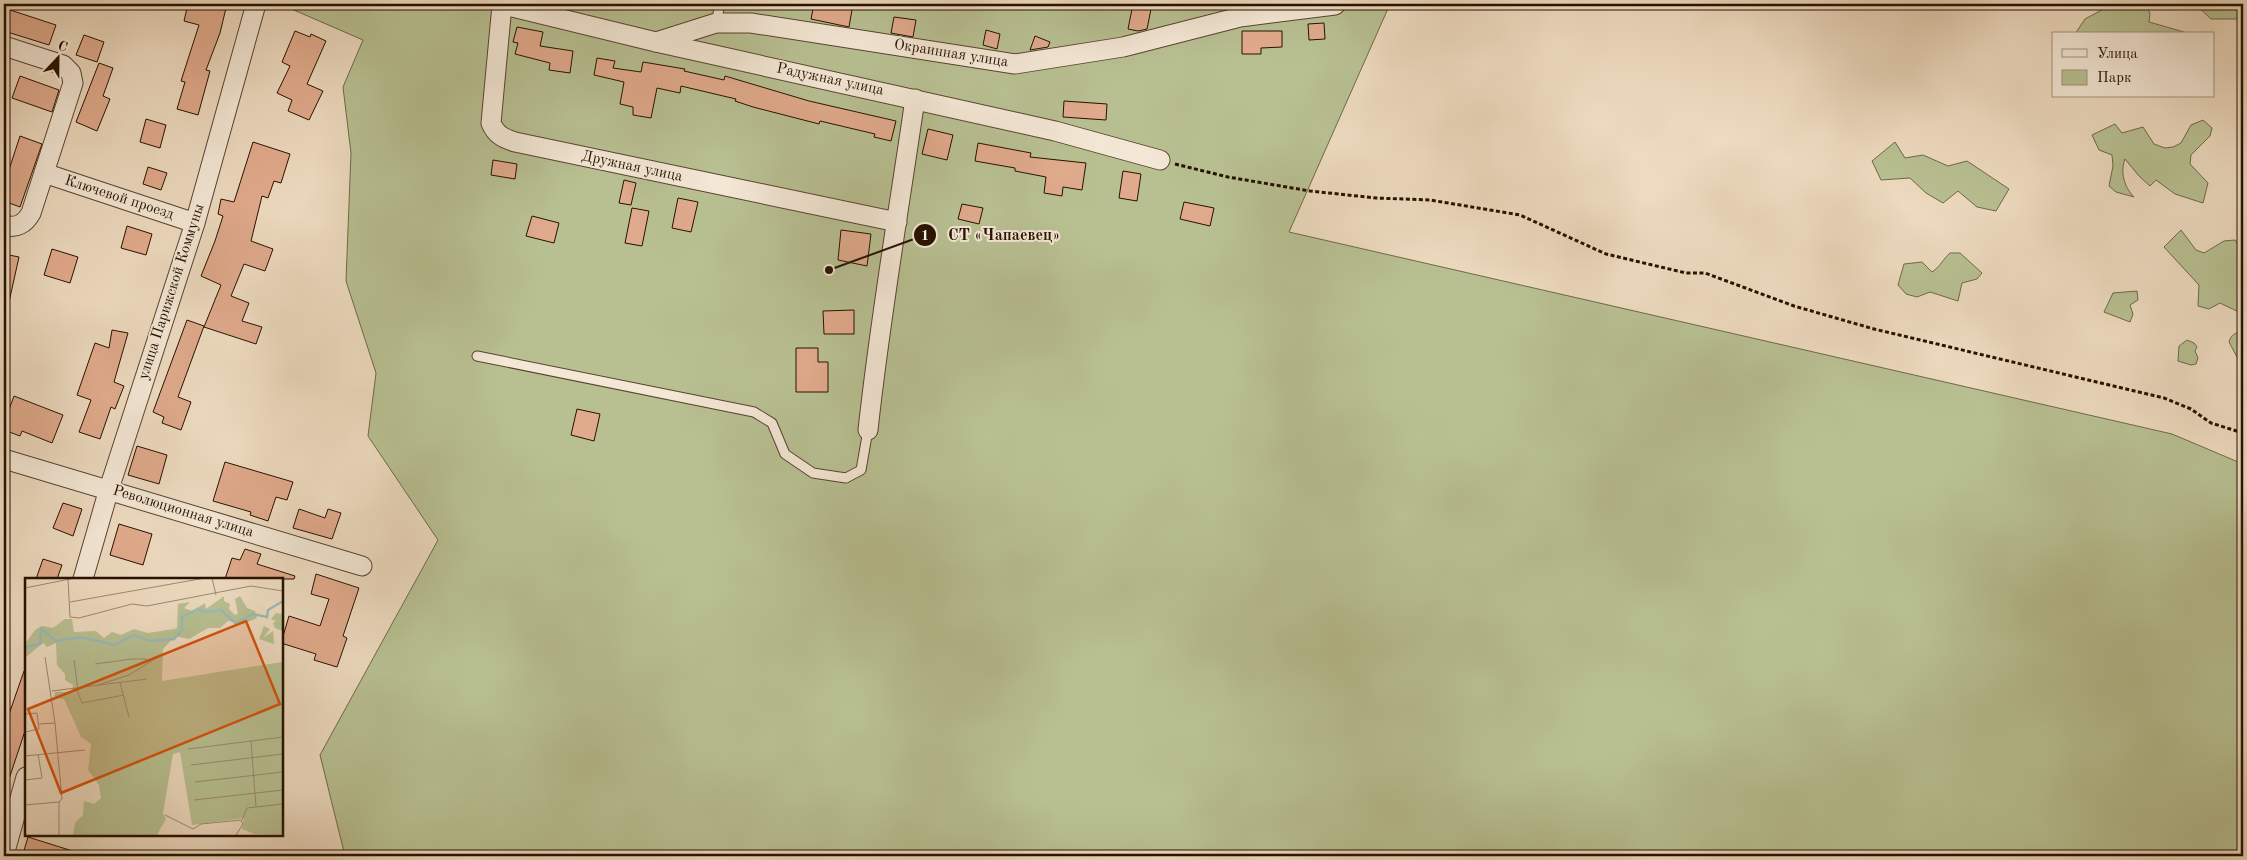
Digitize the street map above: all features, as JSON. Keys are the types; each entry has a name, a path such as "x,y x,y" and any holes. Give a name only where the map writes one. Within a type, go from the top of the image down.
{"street":[{"name":"улица Парижской Коммуны","path":"83,578 109,489 195,223 256,4"},
{"name":"Окраинная улица","path":"656,42 716,23 751,23 1015,64 1123,47 1238,10 1335,4"},
{"name":"Радужная улица","path":"506,5 656,42 1055,131 1160,160"},
{"name":"Дружная улица","path":"506,5 491,124 494,131 502,138 898,222"},
{"name":"Ключевой проезд","path":"4,46 63,65 71,73 73,83 32,213 27,221 20,226 9,227 4,225"},
{"path":"868,430 878,334 898,222 915,99"},
{"name":"Ключевой проезд","path":"44,173 195,223"},
{"name":"Революционная улица","path":"4,459 362,566"},
{"path":"4,855 25,781"}],"lane":[{"path":"716,23 720,4"},
{"path":"477,356 754,412 772,423 785,454 813,473 846,478 861,470 868,430"}],"path":[{"path":"1160,160 1228,177 1296,189 1376,198 1430,200 1520,215 1606,254 1686,273 1705,273 1794,306 1874,329 2164,398 2191,410 2211,424 2243,433"}],"green space":[{"path":"280,4 440,4 451,9 454,4 1390,4 1289,232 2172,434 2243,464 2243,856 345,856 320,755 438,540 368,436 376,373 346,281 351,153 343,87 363,40"},
{"path":"2113,4 2146,4 2150,14 2149,22 2184,32 2076,32 2085,19"},
{"path":"2195,4 2243,4 2243,19 2211,19"},
{"path":"2203,120 2212,128 2210,136 2191,155 2190,164 2208,183 2203,203 2175,194 2156,180 2150,186 2125,159 2124,179 2134,197 2116,192 2109,186 2113,166 2112,155 2099,150 2092,135 2115,124 2122,133 2143,127 2154,144 2165,148 2173,147 2181,143 2191,125"},
{"path":"1895,142 1905,158 1923,155 1948,166 1967,161 2009,189 1996,211 1977,207 1958,191 1943,203 1926,193 1910,178 1881,180 1872,161"},
{"path":"2181,230 2196,250 2204,253 2224,241 2235,240 2243,252 2243,314 2220,303 2209,309 2198,306 2199,285 2164,247"},
{"path":"1950,253 1960,253 1982,273 1977,279 1962,283 1958,301 1930,292 1917,297 1906,294 1898,285 1904,264 1922,262 1932,272"},
{"path":"2137,291 2138,300 2130,305 2133,314 2130,322 2104,312 2113,293"},
{"path":"2243,333 2243,357 2237,357 2229,342 2234,334"},
{"path":"2187,340 2194,343 2197,347 2195,351 2198,358 2196,364 2191,365 2178,361 2179,346"}],"building":[{"path":"188,4 227,4 220,33 206,70 210,71 198,115 177,109 185,82 181,81 199,25 184,21"},
{"path":"814,4 853,4 849,27 811,19"},
{"path":"1133,4 1152,4 1147,29 1138,31 1128,29"},
{"path":"4,8 56,25 49,45 4,31"},
{"path":"894,17 916,20 913,37 891,33"},
{"path":"1324,23 1325,39 1309,40 1308,24"},
{"path":"517,27 543,32 540,46 573,51 570,73 549,70 550,63 515,54 518,43 513,42"},
{"path":"986,30 1000,34 997,49 983,45"},
{"path":"295,31 310,37 311,34 326,41 307,84 323,91 309,120 288,111 292,100 277,93 290,66 282,62"},
{"path":"1242,31 1282,31 1282,47 1261,48 1261,54 1242,54"},
{"path":"84,35 104,42 97,62 76,55"},
{"path":"1035,36 1050,42 1048,47 1030,50"},
{"path":"597,58 615,61 613,68 641,72 643,62 685,69 684,71 724,80 725,76 809,101 896,121 891,141 874,137 875,134 820,121 819,124 753,107 735,101 736,99 681,86 680,93 657,88 651,118 633,115 633,107 620,104 624,82 594,75"},
{"path":"99,63 113,68 103,96 110,99 97,131 76,122"},
{"path":"20,76 59,90 52,112 12,98"},
{"path":"1064,101 1107,104 1106,120 1063,117"},
{"path":"146,119 166,125 160,148 140,142"},
{"path":"928,129 953,135 947,160 922,154"},
{"path":"20,136 42,144 20,207 4,201 4,185"},
{"path":"253,142 290,154 281,183 274,181 268,198 262,196 251,241 273,249 265,271 244,264 231,296 249,303 242,321 262,327 256,344 204,327 221,285 201,276 223,216 218,214 221,199 234,202"},
{"path":"978,143 1031,153 1030,157 1086,163 1082,190 1063,187 1062,196 1044,193 1046,177 1015,171 1015,168 975,161"},
{"path":"493,160 517,164 515,179 491,175"},
{"path":"148,167 167,173 161,190 143,184"},
{"path":"1123,171 1141,174 1137,201 1119,198"},
{"path":"624,180 636,183 631,205 619,203"},
{"path":"678,198 698,202 691,232 672,228"},
{"path":"1184,202 1214,208 1210,226 1180,219"},
{"path":"962,204 983,208 979,224 958,219"},
{"path":"632,208 649,211 642,246 625,243"},
{"path":"532,216 559,223 554,243 526,236"},
{"path":"127,226 152,234 146,255 121,248"},
{"path":"841,230 871,234 867,266 838,260"},
{"path":"52,249 78,257 70,283 44,275"},
{"path":"4,254 19,257 9,302 4,301"},
{"path":"854,310 854,334 824,334 823,311"},
{"path":"187,320 204,326 178,397 191,402 181,430 162,423 164,417 153,412"},
{"path":"112,330 128,333 114,382 124,386 115,409 111,407 100,439 79,432 91,400 77,395 95,343 109,348"},
{"path":"796,348 818,348 818,362 828,362 828,392 796,392"},
{"path":"14,396 63,415 52,443 22,431 20,436 4,430 4,423"},
{"path":"577,409 600,414 594,441 571,435"},
{"path":"137,446 167,455 159,484 128,475"},
{"path":"225,462 293,482 287,500 276,497 268,521 250,515 251,512 213,501"},
{"path":"63,503 82,509 73,536 53,528"},
{"path":"299,509 325,518 328,509 341,513 332,539 293,528"},
{"path":"119,524 152,534 143,565 110,555"},
{"path":"245,549 261,554 257,564 295,576 294,579 225,578 232,558 240,560"},
{"path":"43,559 62,565 57,578 36,578"},
{"path":"316,574 359,588 343,636 347,638 337,667 314,660 316,654 282,643 289,616 320,626 329,599 311,594"},
{"path":"25,671 25,731 6,788 4,788 4,719 7,720"},
{"path":"28,837 79,853 79,856 31,856 23,854"}],"place":[{"name":"СТ «Чапаевец»","path":"829,270"}]}
